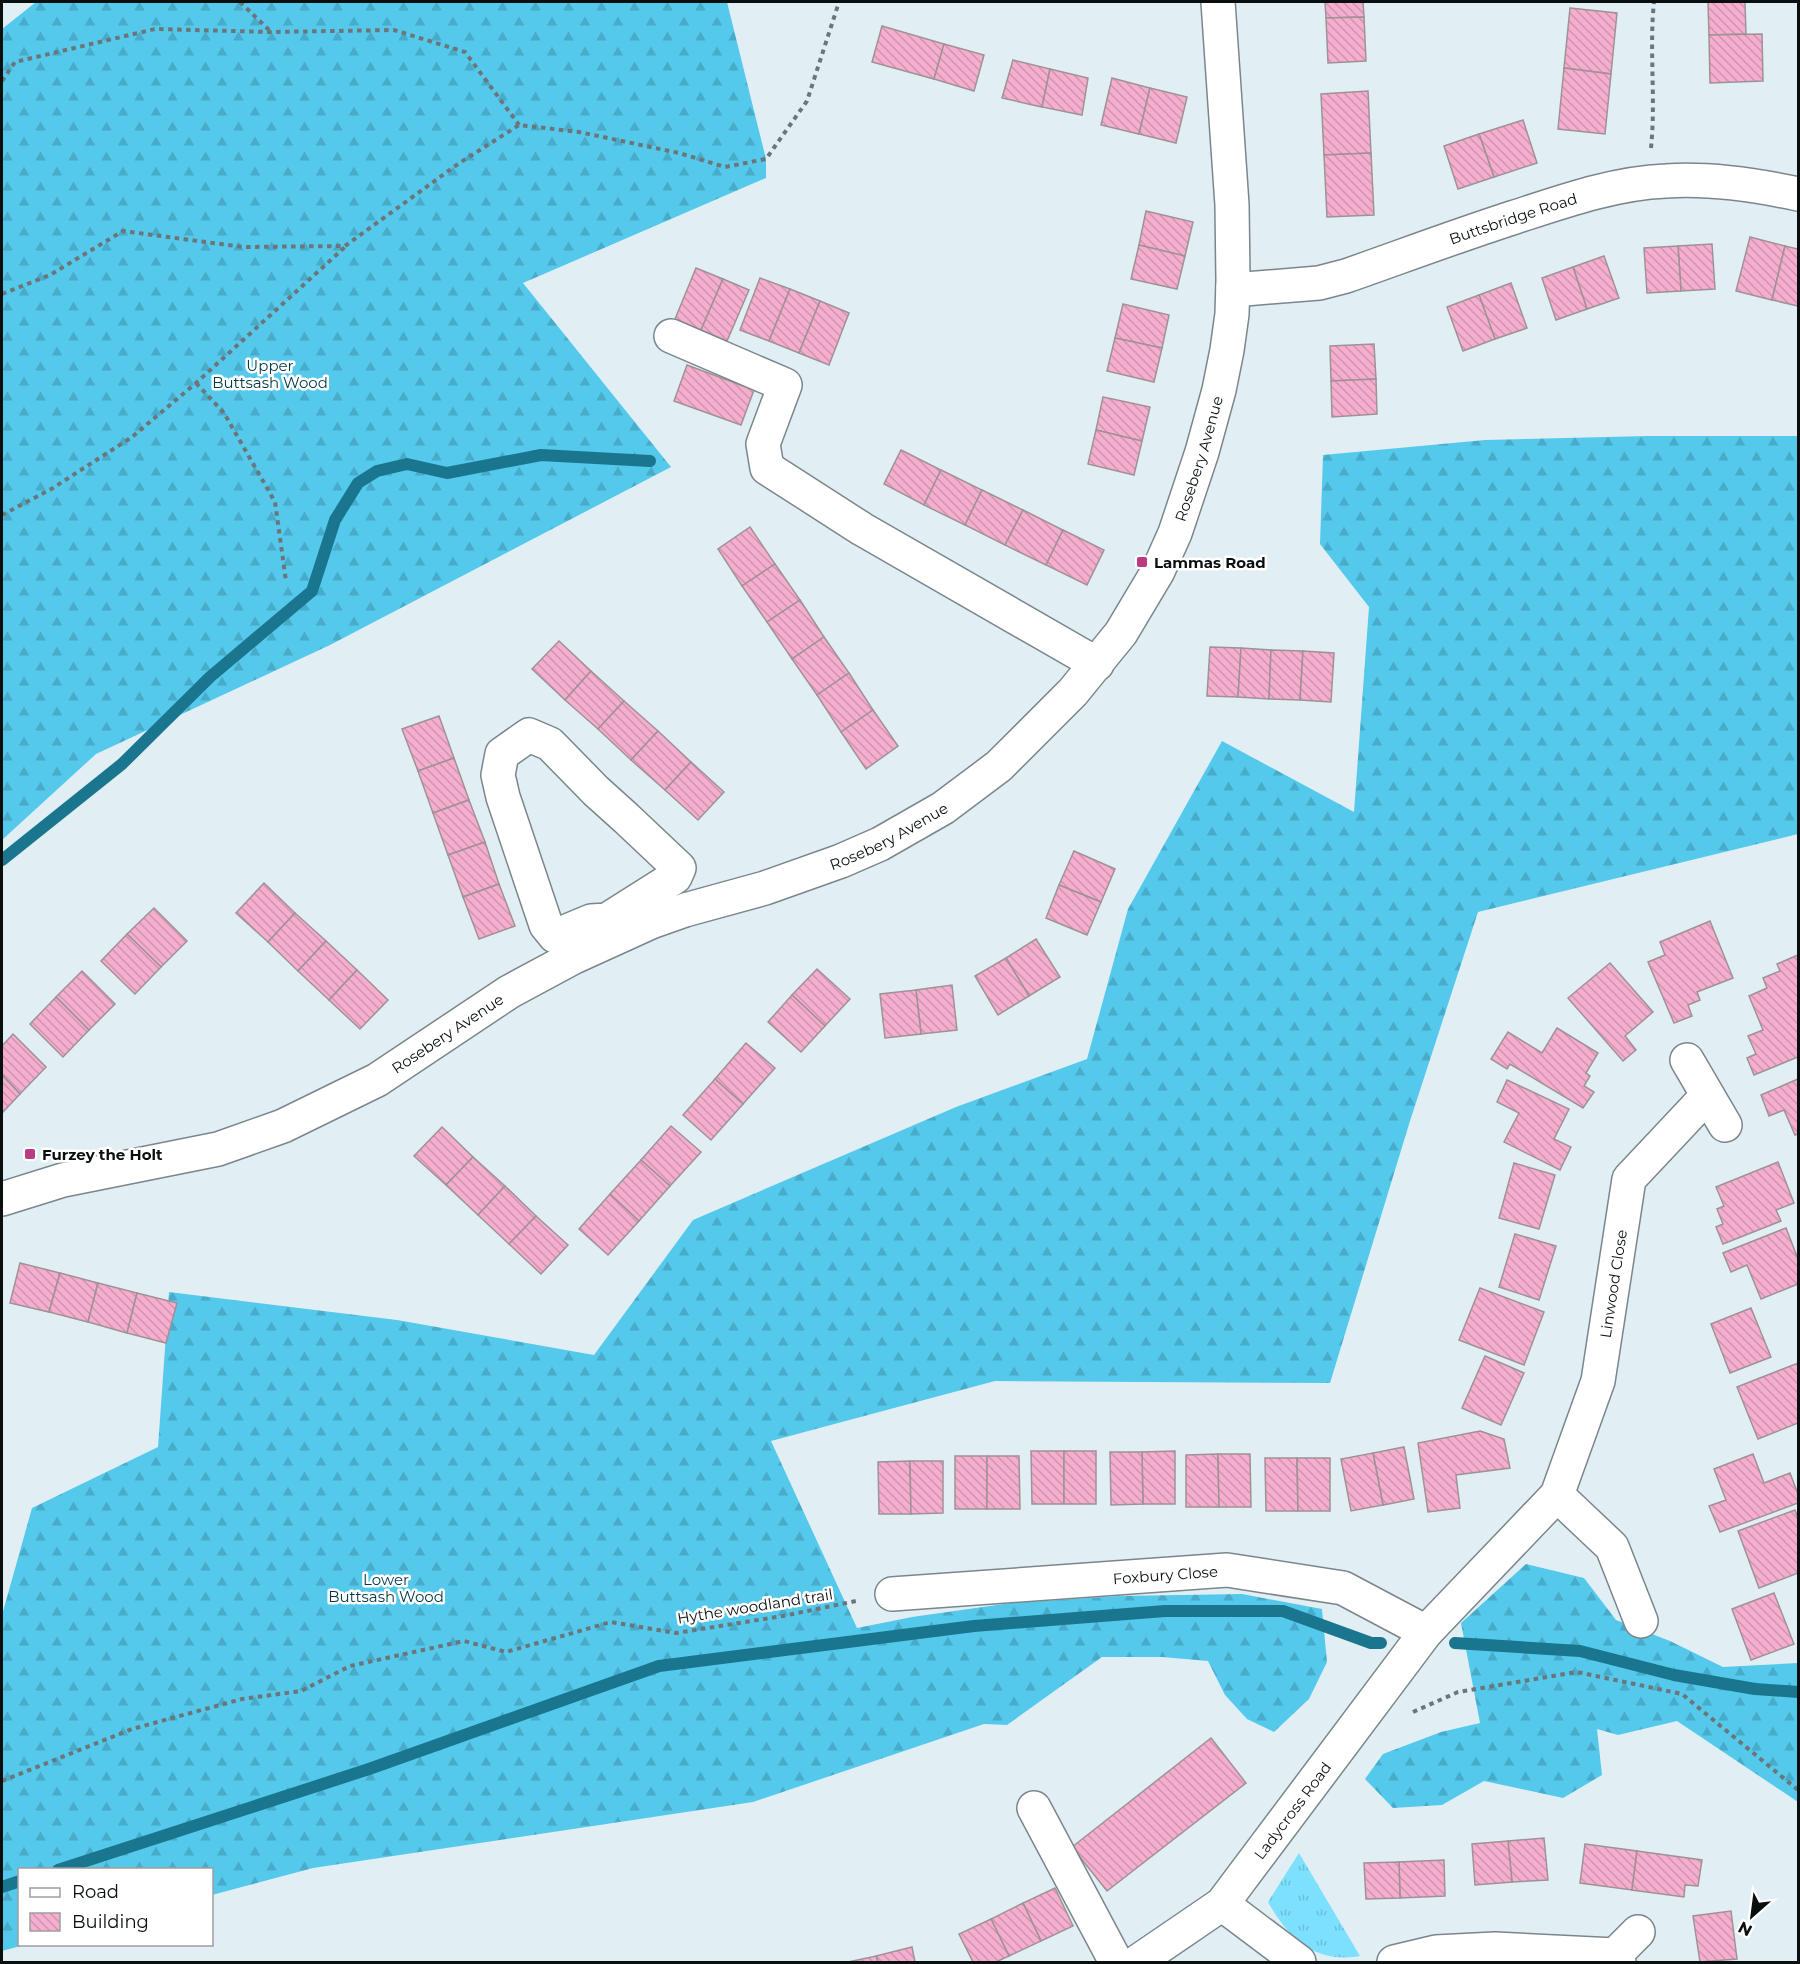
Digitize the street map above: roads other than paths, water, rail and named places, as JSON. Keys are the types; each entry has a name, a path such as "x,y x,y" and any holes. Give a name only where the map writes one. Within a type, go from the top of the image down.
{"street":[{"name":"Rosebery Avenue","path":"2,1199 63,1180 219,1149 283,1126 377,1080 509,992 611,928 784,882 841,861 880,844 943,808 999,766 1073,692 1097,664 1121,633 1158,571 1188,495 1219,390 1230,323 1233,287 1232,205 1218,2"},
{"name":"Buttsbridge Road","path":"1233,287 1245,289 1319,283 1346,276 1558,202 1604,190 1666,181 1733,183 1798,194"},
{"path":"671,336 785,385 763,444 766,468 878,538 1097,664"},
{"path":"529,735 550,744 596,791 679,868 675,877 611,928 591,921 555,936 546,925 503,797 498,775 502,754 529,735"},
{"path":"1687,1060 1725,1125"},
{"name":"Linwood Close","path":"1426,1632 1557,1495 1599,1381 1629,1179 1707,1096"},
{"path":"1557,1495 1612,1547 1641,1621"},
{"name":"Foxbury Close","path":"892,1594 1227,1570 1343,1588 1426,1632"},
{"name":"Ladycross Road","path":"1137,1962 1222,1904 1426,1632"},
{"path":"1034,1808 1116,1962"},
{"path":"1222,1904 1299,1962"},
{"path":"1394,1962 1436,1952 1495,1949 1617,1959 1638,1932"}],"waterway":[{"path":"2,860 122,764 210,677 312,591 335,520 358,483 377,471 407,464 447,473 541,455 650,461"},
{"path":"64,1868 369,1769 659,1666 974,1626 1165,1611 1283,1611 1371,1643 1381,1643"},
{"path":"1455,1643 1580,1651 1674,1675 1755,1689 1798,1692"},
{"path":"2,1887 18,1882"}],"place":[{"name":"Lammas Road","path":"1142,562"},
{"name":"Furzey the Holt","path":"30,1154"}],"park label":[{"name":"Upper Buttsash Wood","path":"270,374"},
{"name":"Lower Buttsash Wood","path":"386,1588"}]}
